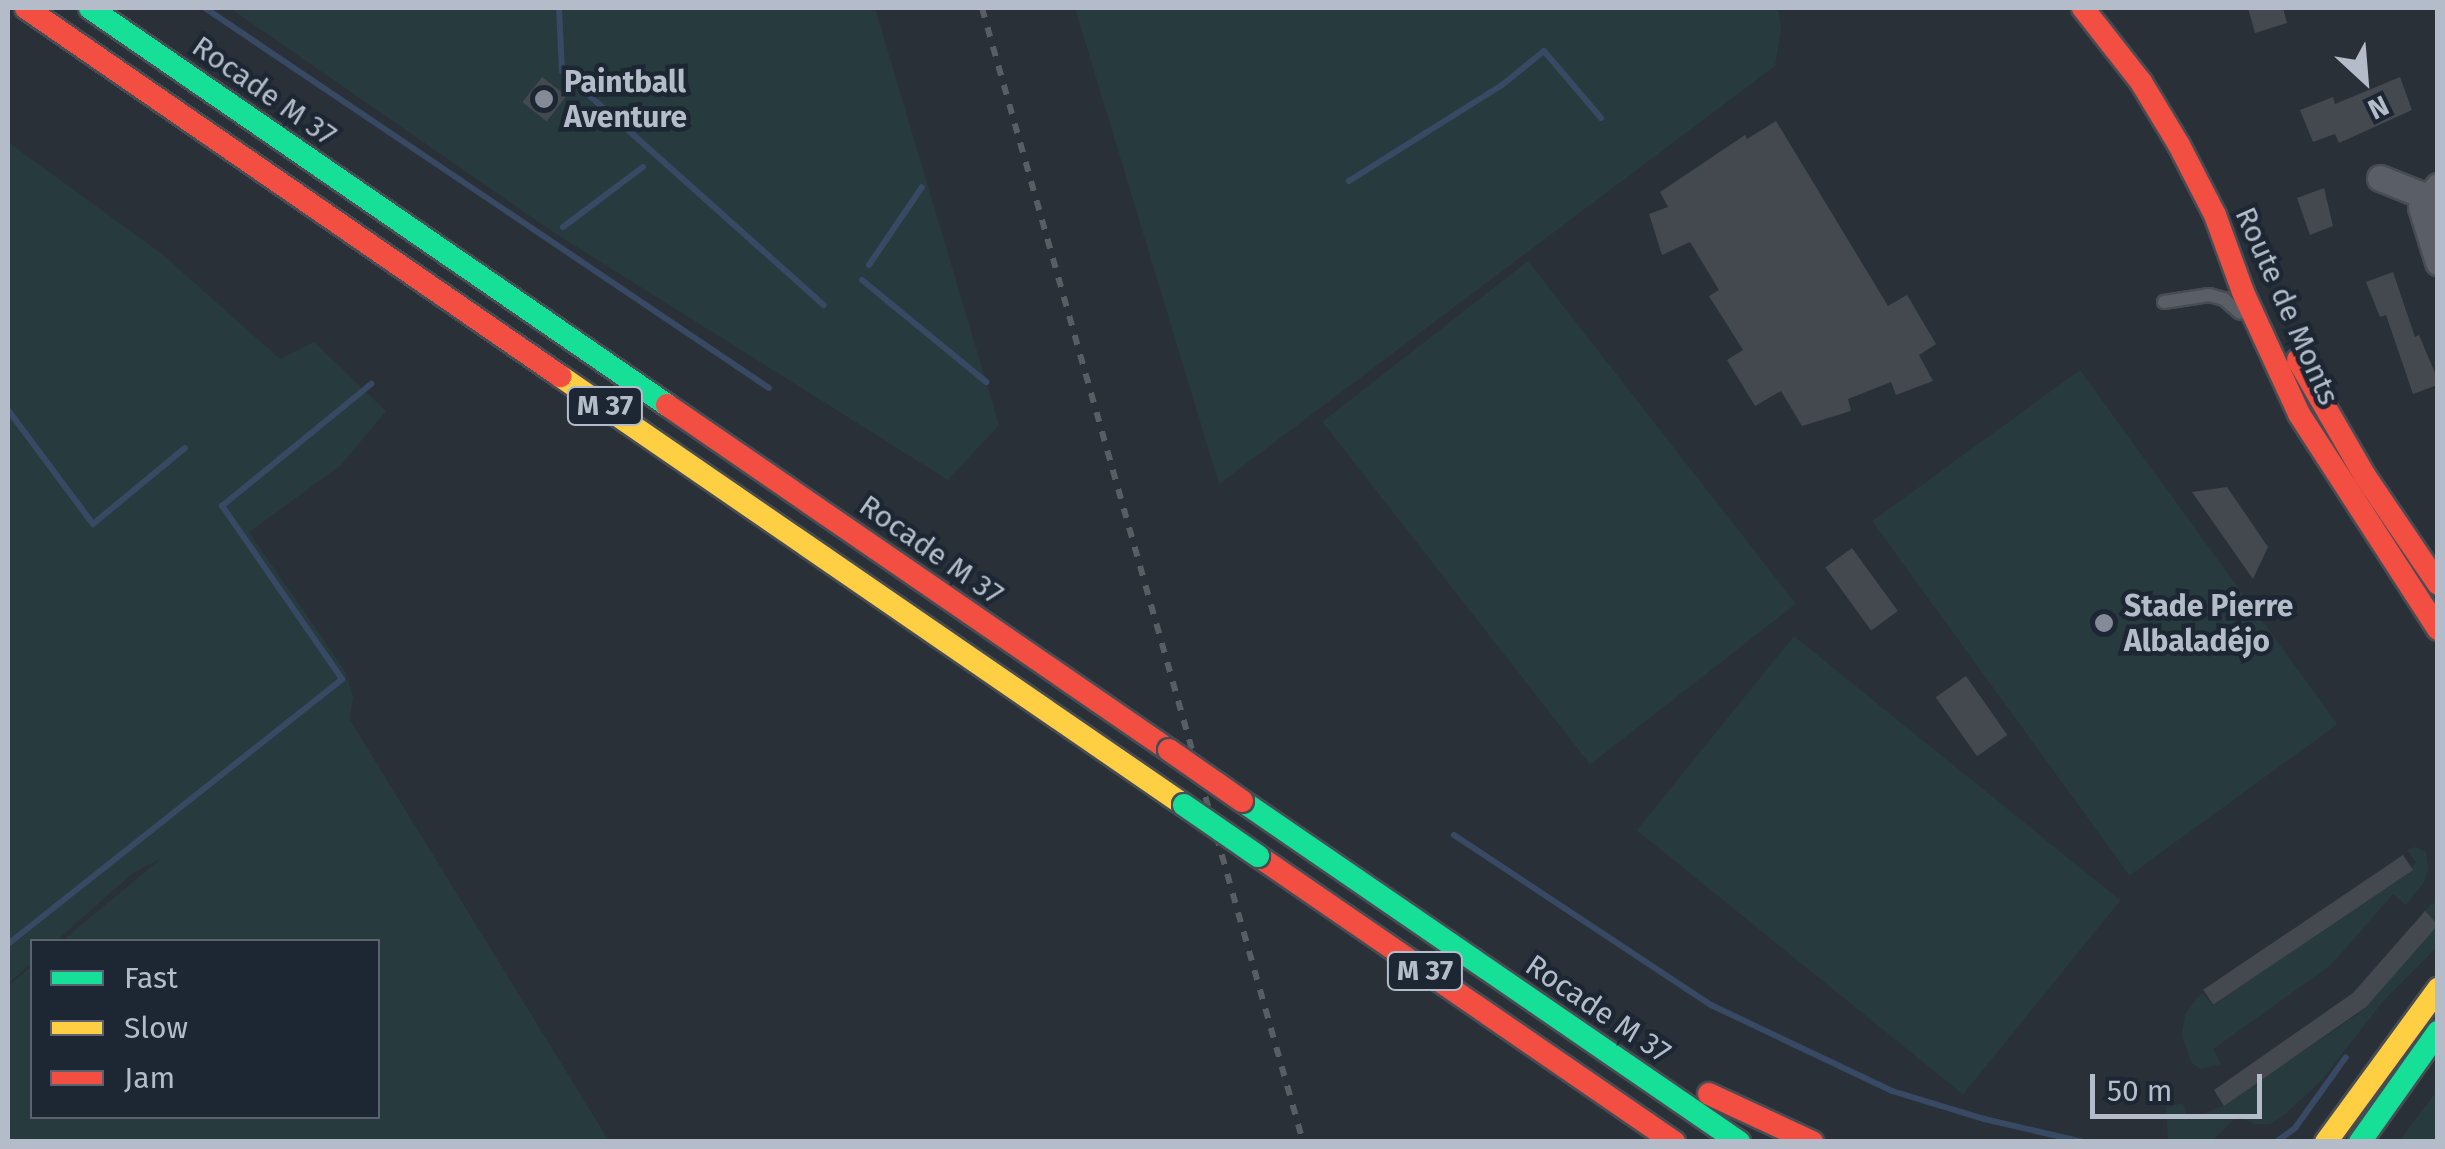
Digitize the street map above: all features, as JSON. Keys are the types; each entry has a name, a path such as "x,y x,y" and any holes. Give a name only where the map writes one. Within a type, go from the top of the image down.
{"main road":[{"name":"M 37","path":"26,8 1674,1142"},
{"name":"Rocade M 37","path":"90,8 1739,1142"},
{"name":"Route de Monts","path":"2083,8 2141,82 2185,156 2299,414 2438,629"},
{"name":"Route de Monts","path":"2111,8 2197,135 2297,358 2366,476 2438,584"},
{"path":"2326,1142 2438,989"},
{"path":"1562,1021 1812,1142"},
{"path":"2360,1142 2438,1032"},
{"path":"1593,1086 1648,1142"}],"street":[{"path":"2380,178 2431,191 2421,216 2438,262"}],"lane":[{"path":"2164,302 2209,295 2234,305 2299,414"}],"green space":[{"path":"230,8 875,8 999,425 948,480 553,232"},
{"path":"1075,8 1778,8 1781,29 1775,66 1219,484"},
{"path":"8,142 162,254 280,359 314,342 386,411 340,466 249,532 345,671 353,696 350,720 609,1141 8,1141 8,986 30,968 30,1119 380,1119 380,939 64,939 162,858 133,873 58,939 30,939 30,964 8,984"},
{"path":"1528,261 1796,604 1590,764 1322,422"},
{"name":"Stade Pierre Albaladéjo","path":"2080,370 2337,724 2130,875 1872,521"},
{"path":"1794,636 2120,900 1963,1095 1637,830"},
{"path":"2415,847 2426,852 2428,868 2425,881 2406,905 2393,894 2331,965 2213,1049 2221,1064 2201,1069 2192,1063 2182,1036 2185,1015 2196,999 2203,993 2213,1006 2416,863 2407,850"},
{"path":"2437,900 2437,924 2423,912"},
{"path":"2437,924 2437,947 2384,1000 2322,1080 2284,1115 2270,1124 2254,1124 2238,1115 2212,1141 2168,1141 2166,1107 2183,1103 2188,1120 2222,1106 2358,1014"},
{"path":"2437,1091 2437,1141 2399,1141"}],"building":[{"path":"2248,8 2283,8 2287,23 2255,33"},
{"name":"Paintball Aventure","path":"542,77 566,96 547,121 522,102"},
{"path":"2400,77 2412,110 2339,143 2335,134 2313,142 2300,110 2333,97 2335,104"},
{"path":"1776,121 1888,306 1907,295 1936,344 1919,355 1933,381 1896,395 1891,382 1848,399 1851,411 1802,426 1781,391 1755,406 1727,360 1743,350 1709,296 1719,290 1690,242 1662,255 1649,214 1668,207 1660,192 1745,135 1747,139"},
{"path":"2324,188 2333,226 2310,235 2297,198"},
{"path":"2393,272 2415,337 2419,335 2437,385 2413,394 2386,315 2380,317 2366,282"},
{"path":"2227,487 2268,547 2253,579 2192,492"},
{"path":"1852,548 1898,611 1871,631 1825,567"},
{"path":"1966,676 2007,735 1977,756 1936,697"},
{"path":"2403,855 2413,870 2213,1005 2203,990"},
{"path":"2425,911 2438,925 2366,1007 2224,1106 2214,1090 2353,993"}],"waterway":[{"path":"205,8 769,388"},
{"path":"559,8 562,71 824,305"},
{"path":"1349,181 1502,85 1544,51 1601,118"},
{"path":"563,227 643,167"},
{"path":"869,265 922,187"},
{"path":"862,280 986,382"},
{"path":"8,944 342,679 222,506 371,384"},
{"path":"8,410 93,524 185,448"},
{"path":"1454,835 1711,1005 1892,1091 1984,1119 2084,1142"},
{"path":"2276,1142 2295,1128 2346,1057"}],"railway":[{"path":"982,8 1303,1142"}],"traffic: fast":[{"path":"90,8 667,405"},
{"path":"1242,801 1739,1142"},
{"path":"1184,805 1258,856"},
{"path":"2360,1142 2438,1032"}],"traffic: slow":[{"path":"560,376 1184,805"},
{"path":"2326,1142 2438,989"}],"traffic: jam":[{"path":"26,8 560,376"},
{"path":"2083,8 2141,82 2179,145 2215,215 2243,292 2299,414 2438,629"},
{"path":"2298,360 2365,476 2438,584"},
{"path":"667,405 1169,750"},
{"path":"1169,750 1242,801"},
{"path":"1258,856 1674,1142"},
{"path":"1709,1094 1812,1142"}],"place":[{"name":"Paintball Aventure","path":"544,99"},
{"name":"Stade Pierre Albaladéjo","path":"2104,623"}]}
